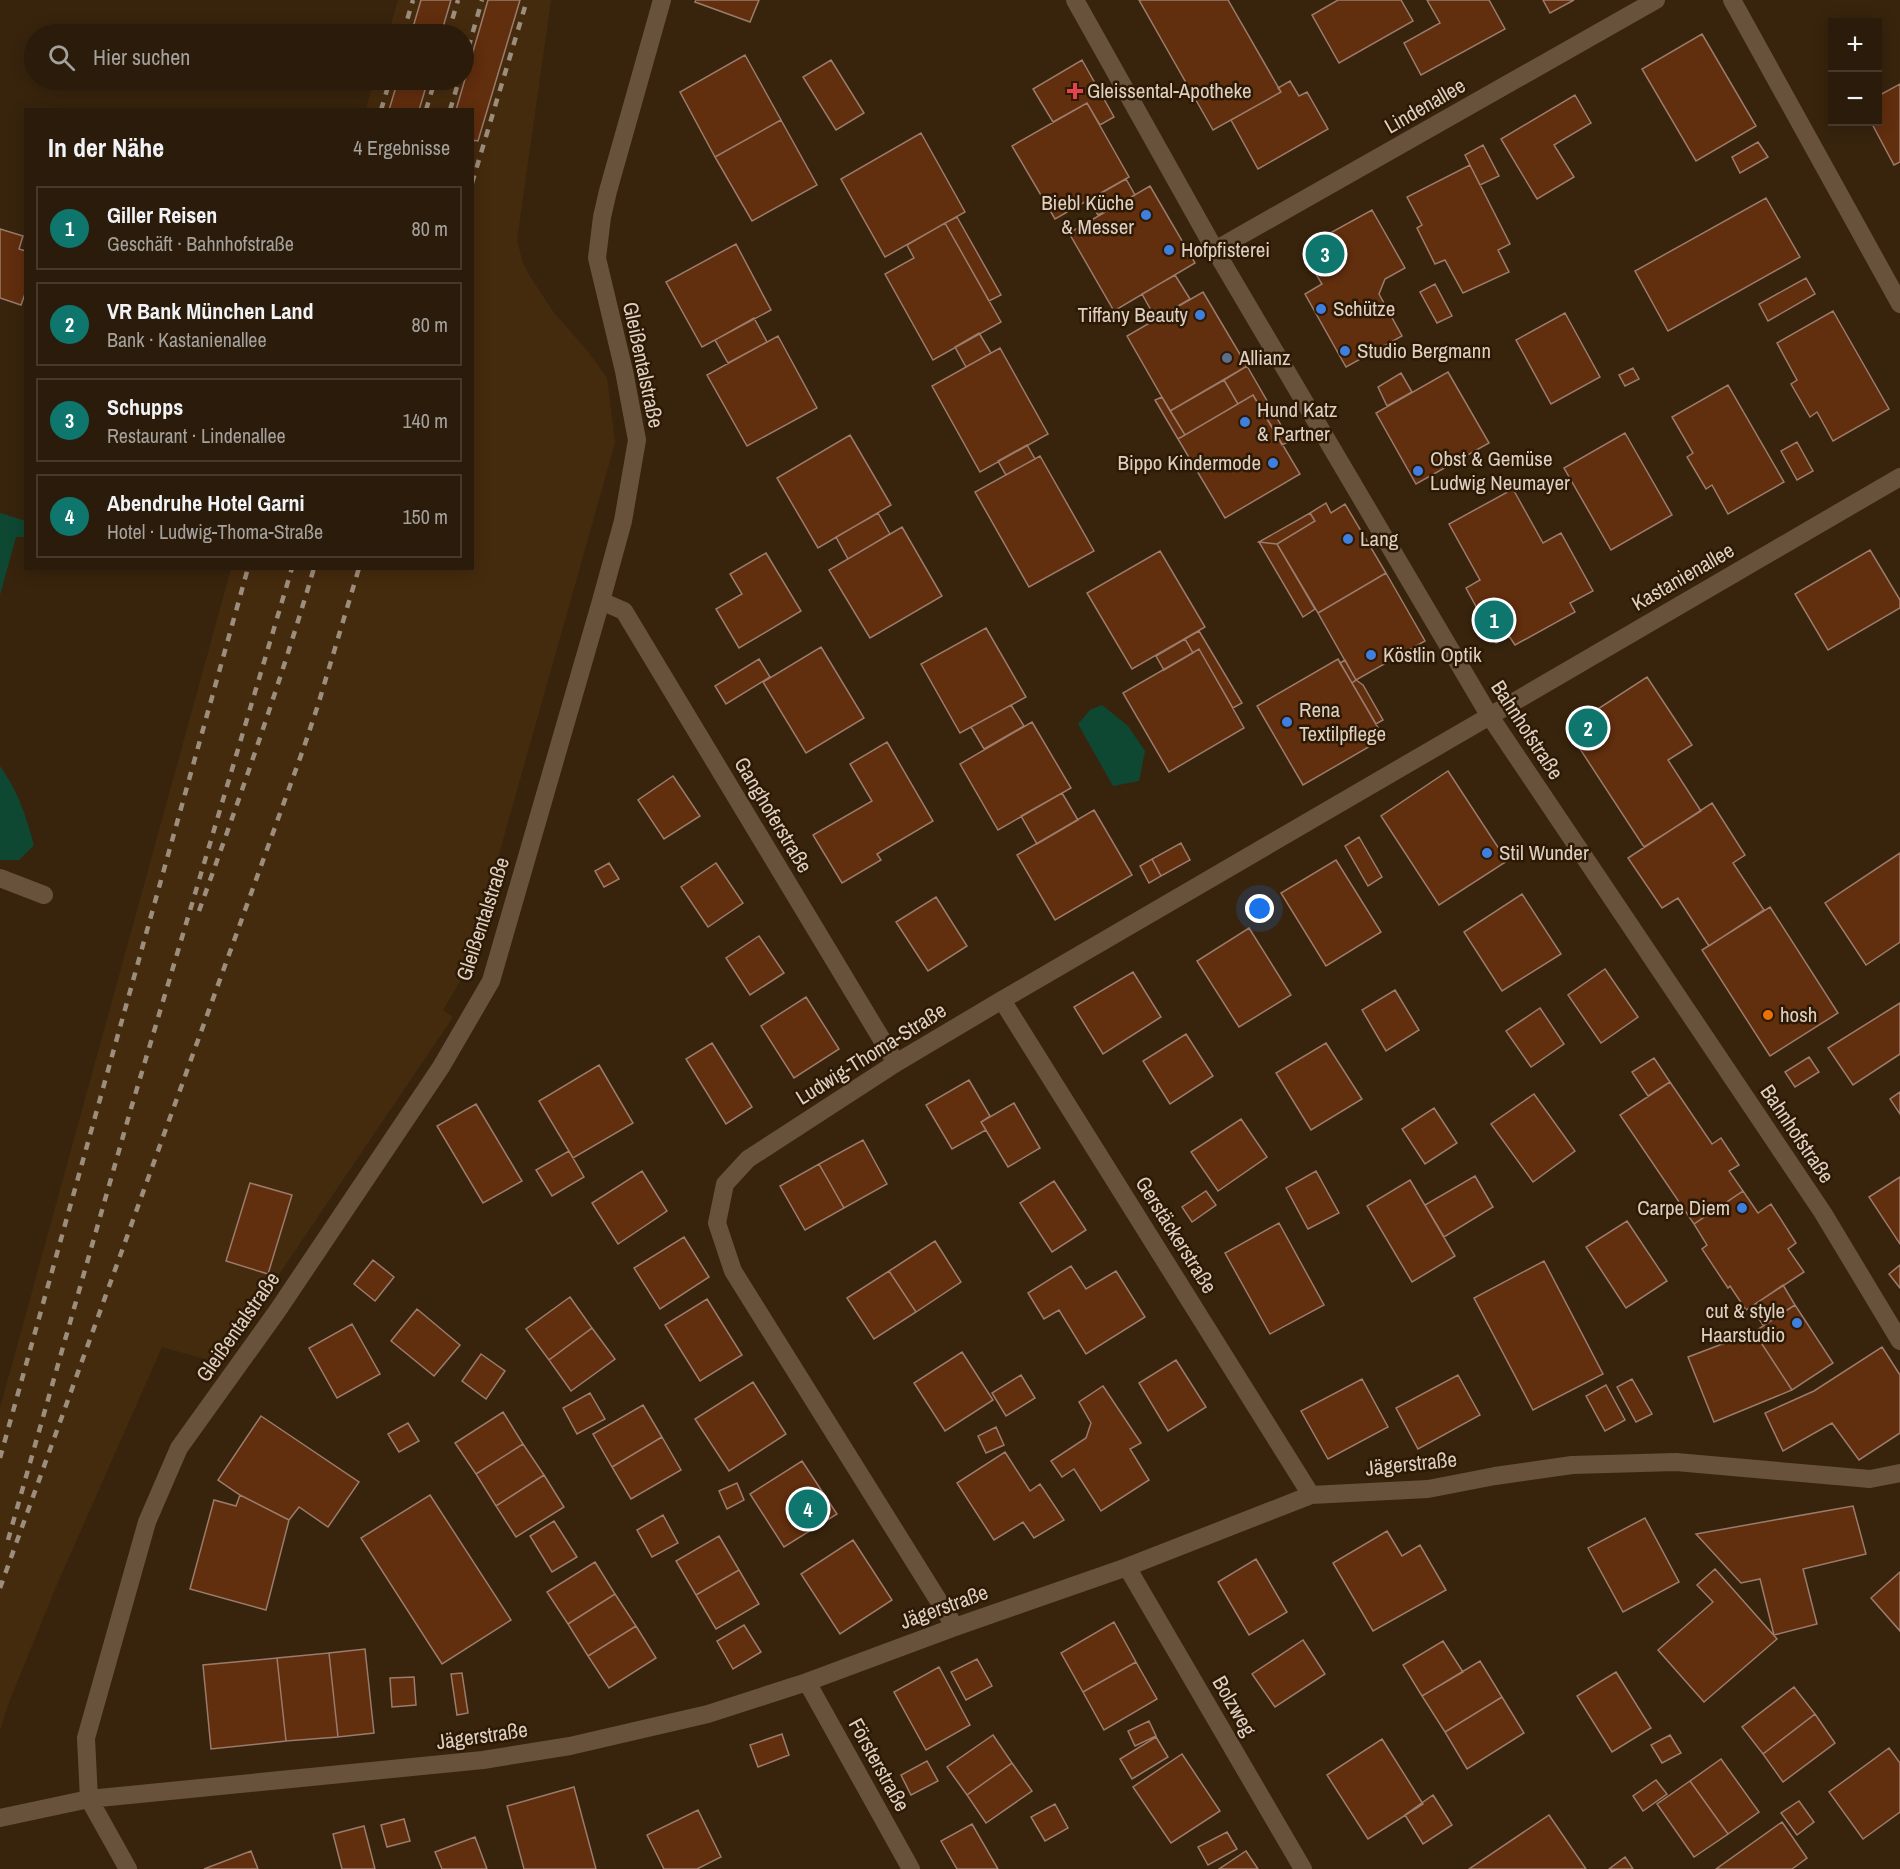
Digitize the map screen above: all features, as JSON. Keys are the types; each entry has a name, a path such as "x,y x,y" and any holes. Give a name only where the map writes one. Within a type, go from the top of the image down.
{"street":[{"name":"Gleißentalstraße","path":"128,1869 89,1799 86,1738 147,1522 179,1448 278,1310 396,1135 441,1066 491,981 601,601 623,521 637,440 597,258 608,191 662,0"},
{"name":"Bahnhofstraße","path":"1075,0 1215,250 1489,715 1823,1214 1900,1341"},
{"name":"Lindenallee","path":"1215,250 1656,0"},
{"path":"1732,0 1900,304"},
{"name":"Kastanienallee","path":"1489,715 1900,477"},
{"name":"Ganghoferstraße","path":"601,601 624,611 896,1063"},
{"name":"Ludwig-Thoma-Straße","path":"955,1627 734,1271 717,1223 725,1184 748,1159 896,1063 1489,715"},
{"path":"0,878 44,895"},
{"name":"Gerstäckerstraße","path":"1002,1000 1311,1495"},
{"name":"Jägerstraße","path":"0,1818 89,1799 483,1760 570,1746 708,1714 807,1682 1126,1567 1311,1495 1428,1489 1495,1476 1584,1465 1676,1462 1870,1479 1900,1473"},
{"name":"Bolzweg","path":"1126,1567 1303,1869"},
{"name":"Försterstraße","path":"807,1682 911,1869"}],"shaded area":[{"path":"398,0 551,0 517,240 529,275 554,313 586,349 607,378 615,443 466,971 443,1010 453,1017 219,1363 162,1347 58,1582 9,1702 0,1730 0,1408 231,570 474,570 474,108 366,108 371,90 474,90 474,24 391,24"}],"green space":[{"path":"0,513 24,520 24,537 16,537 0,595"},
{"path":"1102,705 1128,726 1145,751 1139,781 1113,786 1078,724 1090,710"},
{"path":"0,766 21,804 34,845 19,860 0,860"}],"building":[{"path":"421,0 451,0 444,24 414,24"},
{"path":"488,0 520,0 478,141 474,140 474,108 457,108 462,90 474,90 474,48"},
{"path":"696,0 759,0 750,22 695,2"},
{"path":"1139,0 1228,0 1281,92 1213,130"},
{"path":"1338,0 1401,0 1413,21 1339,63 1312,15"},
{"path":"1427,0 1489,0 1505,29 1421,75 1404,43 1440,23"},
{"path":"1543,0 1574,0 1550,13"},
{"path":"1702,34 1756,126 1696,161 1642,69"},
{"path":"745,55 781,120 715,157 680,92"},
{"path":"831,60 864,113 836,130 803,77"},
{"path":"1082,60 1114,117 1100,125 1087,103 1053,122 1033,89"},
{"path":"1290,81 1299,96 1307,92 1328,129 1258,169 1231,120 1281,92 1278,88"},
{"path":"1900,84 1900,162 1894,165 1873,126 1882,126 1882,94"},
{"path":"395,90 425,90 420,108 390,108"},
{"path":"1575,95 1591,123 1554,145 1574,177 1537,199 1501,139"},
{"path":"1087,103 1129,177 1055,219 1012,146"},
{"path":"781,120 817,185 752,221 715,157"},
{"path":"921,133 965,212 885,257 841,179"},
{"path":"1758,142 1768,157 1740,173 1732,157"},
{"path":"1483,145 1499,176 1480,185 1465,155"},
{"path":"1470,165 1510,244 1498,250 1509,272 1463,293 1445,260 1435,264 1417,228 1422,225 1407,197"},
{"path":"1126,179 1135,195 1098,215 1089,200"},
{"path":"1150,186 1195,263 1114,311 1069,233"},
{"path":"1766,198 1800,257 1668,331 1635,271"},
{"path":"1372,210 1405,268 1385,279 1379,294 1402,336 1346,367 1305,294 1322,284 1313,269 1323,263 1312,243"},
{"path":"957,217 1001,295 989,301 945,223"},
{"path":"945,223 1001,322 933,360 885,274 914,258 907,245"},
{"path":"0,229 23,236 19,249 24,250 24,297 21,305 0,298"},
{"path":"736,244 771,310 702,347 666,282"},
{"path":"1175,275 1190,299 1156,319 1142,294"},
{"path":"1806,278 1815,294 1768,321 1759,304"},
{"path":"1435,284 1452,316 1437,323 1420,292"},
{"path":"1203,292 1247,366 1170,411 1127,336"},
{"path":"1833,311 1889,409 1833,441 1817,412 1810,417 1791,384 1797,380 1777,343"},
{"path":"1565,313 1600,377 1551,404 1516,340"},
{"path":"754,318 767,342 728,363 715,340"},
{"path":"979,333 991,353 966,367 955,347"},
{"path":"778,336 817,408 747,446 707,375"},
{"path":"1000,348 1048,434 980,472 932,386"},
{"path":"1247,366 1290,441 1282,445 1253,395 1238,404 1224,380"},
{"path":"1633,368 1639,379 1625,386 1619,375"},
{"path":"1448,372 1489,443 1416,484 1376,413"},
{"path":"1401,373 1412,392 1387,406 1378,387"},
{"path":"1224,380 1238,404 1185,435 1170,411"},
{"path":"1728,385 1784,482 1728,514 1712,485 1706,489 1687,457 1693,453 1672,417"},
{"path":"1253,395 1300,474 1225,518 1178,439"},
{"path":"1162,397 1185,435 1178,439 1155,400"},
{"path":"1625,433 1672,515 1611,550 1564,468"},
{"path":"850,435 891,505 818,548 777,478"},
{"path":"1797,442 1813,471 1797,480 1781,451"},
{"path":"1027,445 1035,459 1006,475 998,461"},
{"path":"1040,456 1094,551 1029,587 975,492"},
{"path":"1513,489 1543,543 1561,533 1593,591 1570,603 1575,612 1515,645 1509,636 1496,643 1466,588 1480,580 1449,524"},
{"path":"1326,503 1331,513 1345,504 1386,573 1318,613 1277,544 1315,521 1310,513"},
{"path":"878,513 890,534 848,559 836,537"},
{"path":"1310,513 1315,521 1277,544 1259,542"},
{"path":"902,527 942,596 870,638 829,570"},
{"path":"1259,542 1277,544 1315,609 1303,617"},
{"path":"1870,550 1900,600 1900,608 1828,650 1795,594"},
{"path":"1160,551 1205,627 1132,669 1087,593"},
{"path":"766,553 801,611 739,648 716,609 742,594 730,574"},
{"path":"1386,573 1425,641 1356,680 1318,613"},
{"path":"986,628 1026,697 960,733 921,664"},
{"path":"1199,631 1242,703 1233,708 1199,649 1193,653 1185,639"},
{"path":"1185,639 1193,653 1164,670 1156,656"},
{"path":"821,647 864,718 806,753 763,682"},
{"path":"1199,649 1244,728 1169,772 1123,693"},
{"path":"759,659 770,677 726,704 715,686"},
{"path":"1338,659 1384,738 1303,785 1257,706"},
{"path":"1345,660 1356,680 1352,683 1340,663"},
{"path":"1647,677 1692,745 1668,760 1701,811 1644,847 1567,729"},
{"path":"1356,680 1363,685 1383,720 1376,724 1352,683"},
{"path":"1011,705 1024,726 984,749 971,727"},
{"path":"1032,722 1071,788 998,830 960,764"},
{"path":"887,742 933,821 877,854 881,860 842,883 813,835 872,801 850,764"},
{"path":"1448,771 1507,861 1439,905 1381,816"},
{"path":"673,776 700,816 664,839 638,800"},
{"path":"1062,793 1078,820 1037,844 1021,816"},
{"path":"1712,803 1745,855 1733,863 1764,910 1709,946 1678,898 1662,908 1628,858"},
{"path":"1094,810 1132,875 1055,920 1017,855"},
{"path":"1359,837 1382,877 1368,886 1345,846"},
{"path":"1181,843 1190,860 1161,876 1152,859"},
{"path":"1900,853 1900,942 1866,965 1825,903"},
{"path":"1152,859 1161,876 1149,883 1140,866"},
{"path":"1336,860 1381,932 1326,966 1281,893"},
{"path":"609,863 619,879 604,887 595,871"},
{"path":"716,863 743,903 708,927 681,887"},
{"path":"1522,894 1561,954 1502,991 1464,932"},
{"path":"936,897 967,946 928,971 896,922"},
{"path":"1770,907 1838,1013 1770,1056 1702,950"},
{"path":"1249,928 1291,995 1239,1027 1197,961"},
{"path":"759,936 784,973 750,995 726,958"},
{"path":"1605,969 1638,1017 1601,1043 1568,995"},
{"path":"1133,972 1161,1017 1103,1054 1074,1007"},
{"path":"1395,990 1419,1030 1386,1051 1362,1010"},
{"path":"806,997 839,1049 794,1078 761,1026"},
{"path":"1900,1003 1900,1054 1853,1085 1828,1048"},
{"path":"1540,1008 1564,1044 1531,1067 1506,1031"},
{"path":"1186,1034 1213,1076 1170,1104 1143,1061"},
{"path":"712,1043 752,1107 726,1124 686,1059"},
{"path":"1326,1043 1362,1099 1311,1130 1276,1073"},
{"path":"1809,1057 1819,1072 1795,1087 1785,1072"},
{"path":"1654,1058 1670,1082 1648,1096 1632,1072"},
{"path":"599,1065 633,1123 573,1158 539,1101"},
{"path":"969,1080 990,1116 981,1122 986,1130 952,1149 926,1105"},
{"path":"1670,1082 1712,1144 1721,1138 1739,1165 1729,1171 1743,1191 1694,1224 1620,1115"},
{"path":"1900,1092 1900,1114 1890,1099"},
{"path":"1534,1094 1575,1151 1533,1182 1491,1124"},
{"path":"1014,1103 1040,1148 1008,1167 981,1122"},
{"path":"476,1104 522,1181 483,1203 437,1126"},
{"path":"1434,1108 1457,1143 1425,1164 1402,1129"},
{"path":"1241,1119 1267,1157 1218,1191 1191,1152"},
{"path":"863,1140 887,1184 844,1208 819,1164"},
{"path":"569,1151 584,1177 552,1196 536,1170"},
{"path":"819,1164 844,1208 805,1230 780,1186"},
{"path":"642,1171 667,1211 618,1244 592,1203"},
{"path":"1316,1171 1339,1213 1308,1229 1286,1188"},
{"path":"1475,1176 1493,1207 1444,1237 1425,1205"},
{"path":"1900,1177 1900,1244 1869,1197"},
{"path":"1410,1180 1455,1256 1412,1282 1367,1206"},
{"path":"1054,1181 1086,1230 1052,1252 1020,1203"},
{"path":"250,1183 292,1195 268,1274 226,1261"},
{"path":"1206,1191 1216,1205 1192,1222 1182,1207"},
{"path":"1743,1191 1758,1213 1771,1204 1796,1243 1788,1249 1804,1272 1746,1310 1702,1249 1707,1245 1694,1224"},
{"path":"1627,1221 1667,1281 1626,1308 1586,1247"},
{"path":"1279,1223 1324,1305 1270,1334 1225,1253"},
{"path":"684,1237 709,1277 660,1309 634,1268"},
{"path":"935,1241 961,1282 916,1312 889,1271"},
{"path":"373,1260 394,1277 375,1301 354,1284"},
{"path":"1544,1261 1603,1374 1533,1410 1474,1298"},
{"path":"1900,1265 1900,1288 1889,1274"},
{"path":"1071,1266 1086,1289 1116,1271 1145,1317 1086,1354 1059,1310 1044,1319 1028,1293"},
{"path":"889,1271 916,1312 874,1339 847,1298"},
{"path":"1783,1285 1795,1305 1763,1325 1751,1307"},
{"path":"570,1297 592,1328 549,1360 526,1329"},
{"path":"707,1299 742,1355 700,1381 665,1325"},
{"path":"1795,1305 1833,1363 1792,1390 1754,1332"},
{"path":"417,1309 460,1345 434,1376 391,1341"},
{"path":"352,1324 380,1374 337,1398 309,1348"},
{"path":"592,1328 615,1359 571,1391 549,1360"},
{"path":"1754,1332 1792,1390 1714,1422 1688,1357"},
{"path":"1882,1347 1900,1375 1900,1433 1859,1460 1832,1423 1783,1451 1765,1413 1814,1391"},
{"path":"962,1352 993,1400 945,1431 914,1383"},
{"path":"481,1354 505,1371 486,1399 462,1381"},
{"path":"1176,1360 1206,1407 1168,1431 1139,1383"},
{"path":"1021,1375 1035,1398 1006,1416 992,1393"},
{"path":"1458,1375 1480,1415 1418,1449 1396,1408"},
{"path":"1362,1379 1388,1427 1328,1459 1301,1411"},
{"path":"1632,1379 1652,1414 1636,1422 1617,1387"},
{"path":"753,1382 786,1434 729,1471 695,1419"},
{"path":"1606,1385 1625,1420 1605,1431 1586,1396"},
{"path":"1103,1386 1141,1443 1130,1449 1149,1480 1101,1511 1074,1469 1062,1477 1051,1461 1086,1438 1091,1423 1079,1402"},
{"path":"590,1393 605,1419 577,1434 563,1408"},
{"path":"643,1405 662,1437 612,1467 593,1434"},
{"path":"503,1412 523,1444 476,1474 455,1443"},
{"path":"261,1416 359,1482 328,1527 299,1507 289,1520 240,1495 218,1480"},
{"path":"408,1423 419,1441 399,1452 388,1434"},
{"path":"996,1427 1004,1445 986,1453 978,1436"},
{"path":"662,1437 681,1470 631,1499 612,1467"},
{"path":"523,1444 544,1475 496,1506 476,1474"},
{"path":"1005,1452 1030,1491 1040,1484 1064,1520 1034,1538 1023,1522 994,1540 957,1483"},
{"path":"802,1461 837,1514 784,1547 750,1494"},
{"path":"544,1475 564,1507 516,1537 496,1506"},
{"path":"737,1483 744,1500 727,1509 719,1491"},
{"path":"240,1495 289,1520 266,1610 190,1589 214,1500 236,1506"},
{"path":"430,1495 511,1620 442,1664 361,1538"},
{"path":"1853,1506 1866,1554 1803,1569 1817,1624 1774,1635 1760,1579 1741,1583 1696,1534"},
{"path":"663,1515 678,1543 652,1557 637,1530"},
{"path":"1645,1518 1679,1582 1623,1612 1588,1548"},
{"path":"554,1521 577,1557 552,1572 530,1536"},
{"path":"1387,1531 1402,1556 1420,1545 1446,1590 1373,1631 1333,1563"},
{"path":"719,1536 739,1570 696,1595 676,1561"},
{"path":"853,1540 892,1600 840,1634 801,1574"},
{"path":"1256,1559 1287,1612 1249,1635 1218,1582"},
{"path":"595,1562 615,1594 568,1624 547,1592"},
{"path":"1715,1569 1777,1639 1704,1702 1658,1650 1713,1602 1697,1585"},
{"path":"739,1570 759,1604 716,1629 696,1595"},
{"path":"1900,1572 1900,1631 1871,1598"},
{"path":"615,1594 636,1626 588,1656 568,1624"},
{"path":"1114,1622 1136,1662 1083,1692 1061,1653"},
{"path":"744,1625 761,1652 733,1669 717,1641"},
{"path":"636,1626 656,1658 609,1688 588,1656"},
{"path":"1303,1640 1325,1674 1275,1707 1252,1674"},
{"path":"1443,1641 1463,1672 1422,1696 1403,1665"},
{"path":"365,1649 374,1733 338,1737 329,1653"},
{"path":"329,1653 338,1737 286,1741 277,1658"},
{"path":"277,1658 286,1741 211,1749 203,1665"},
{"path":"977,1659 992,1686 966,1700 951,1672"},
{"path":"1480,1661 1502,1697 1445,1732 1422,1696"},
{"path":"1136,1662 1157,1699 1104,1730 1083,1692"},
{"path":"939,1667 970,1725 926,1750 894,1692"},
{"path":"1616,1672 1651,1728 1612,1752 1577,1696"},
{"path":"462,1673 468,1713 457,1715 451,1674"},
{"path":"414,1677 416,1705 392,1707 390,1678"},
{"path":"1794,1687 1815,1714 1763,1754 1742,1727"},
{"path":"1502,1697 1524,1733 1467,1769 1445,1732"},
{"path":"1815,1714 1835,1743 1783,1782 1763,1754"},
{"path":"1149,1721 1156,1736 1135,1746 1128,1731"},
{"path":"782,1734 789,1755 758,1767 750,1745"},
{"path":"993,1735 1012,1763 967,1795 947,1767"},
{"path":"1670,1735 1681,1753 1662,1763 1651,1745"},
{"path":"1156,1737 1168,1757 1132,1779 1120,1759"},
{"path":"1382,1739 1423,1804 1368,1839 1327,1775"},
{"path":"1889,1748 1900,1763 1900,1812 1863,1839 1829,1792"},
{"path":"1182,1754 1220,1811 1171,1843 1133,1787"},
{"path":"1721,1759 1759,1812 1728,1834 1690,1781"},
{"path":"927,1761 938,1781 911,1795 901,1775"},
{"path":"1012,1763 1032,1791 986,1823 967,1795"},
{"path":"1656,1780 1667,1794 1643,1811 1633,1796"},
{"path":"1690,1781 1728,1834 1694,1857 1657,1804"},
{"path":"574,1787 596,1869 524,1869 507,1806"},
{"path":"1433,1795 1452,1825 1423,1844 1405,1815"},
{"path":"1799,1801 1814,1822 1797,1835 1781,1813"},
{"path":"1055,1804 1068,1828 1045,1841 1031,1817"},
{"path":"698,1810 721,1857 697,1869 664,1869 647,1835"},
{"path":"1549,1815 1586,1869 1469,1869"},
{"path":"404,1819 410,1841 387,1847 381,1825"},
{"path":"1782,1822 1807,1858 1792,1869 1716,1869"},
{"path":"972,1824 998,1869 957,1869 941,1841"},
{"path":"364,1826 375,1869 342,1869 333,1834"},
{"path":"1227,1832 1237,1849 1208,1865 1198,1847"},
{"path":"475,1837 487,1869 442,1869 435,1852"},
{"path":"251,1851 258,1869 204,1869"},
{"path":"1246,1851 1258,1869 1219,1869"},
{"path":"1625,1857 1633,1869 1609,1869"}],"railway":[{"path":"406,24 413,0"},
{"path":"451,24 458,0"},
{"path":"474,28 482,0"},
{"path":"474,176 527,0"},
{"path":"382,108 387,90"},
{"path":"427,108 432,90"},
{"path":"451,108 456,90"},
{"path":"0,1458 247,570"},
{"path":"8,1540 130,1112 291,570"},
{"path":"199,911 273,697 313,570"},
{"path":"0,1588 304,747 358,570"}],"place":[{"name":"Gleissental-Apotheke","path":"1075,91"},
{"name":"Biebl Küche & Messer","path":"1146,215"},
{"name":"Hofpfisterei","path":"1169,250"},
{"name":"Schupps","path":"1325,254"},
{"name":"Schütze","path":"1321,309"},
{"name":"Tiffany Beauty","path":"1200,315"},
{"name":"Studio Bergmann","path":"1345,351"},
{"name":"Allianz","path":"1227,358"},
{"name":"Hund Katz & Partner","path":"1245,422"},
{"name":"Bippo Kindermode","path":"1273,463"},
{"name":"Obst & Gemüse Ludwig Neumayer","path":"1418,471"},
{"name":"Lang","path":"1348,539"},
{"name":"Giller Reisen","path":"1494,620"},
{"name":"Köstlin Optik","path":"1371,655"},
{"name":"Rena Textilpflege","path":"1287,722"},
{"name":"VR Bank München Land","path":"1588,728"},
{"name":"Stil Wunder","path":"1487,853"},
{"name":"hosh","path":"1768,1015"},
{"name":"Carpe Diem","path":"1742,1208"},
{"name":"cut & style Haarstudio","path":"1797,1323"},
{"name":"Abendruhe Hotel Garni","path":"808,1509"}]}
